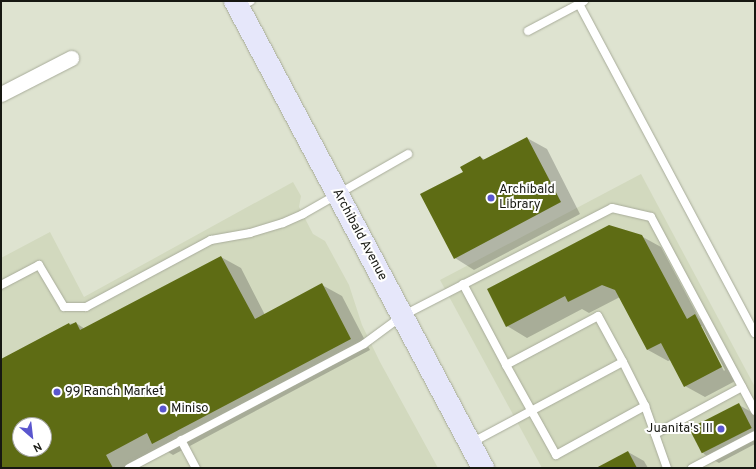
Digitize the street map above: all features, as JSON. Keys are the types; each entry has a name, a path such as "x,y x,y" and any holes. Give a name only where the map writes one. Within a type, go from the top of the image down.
{"main road":[{"name":"Archibald Avenue","path":"241,3 336,193 483,468"}],"street":[{"path":"1,94 71,58"}],"lane":[{"path":"528,31 582,2 755,333"},
{"path":"1,285 39,265 64,307 86,306 210,240 283,223 408,154"},
{"path":"129,468 364,344 402,316 612,208 651,217 755,411"},
{"path":"463,284 556,455 645,406"},
{"path":"506,365 598,316 645,406 667,468"},
{"path":"470,443 623,362"},
{"path":"655,434 742,387"},
{"path":"692,468 755,435"},
{"path":"182,440 196,468"}],"shaded area":[{"path":"641,174 755,387 755,466 751,468 542,468 440,280"},
{"path":"293,182 301,196 299,207 313,234 325,241 349,285 362,325 380,362 438,468 1,468 1,258 50,232 84,297"}],"building":[{"name":"Archibald Library","path":"527,137 561,202 454,259 420,194 463,172 460,167 480,156 483,160"},
{"path":"609,225 642,235 687,319 695,314 722,367 684,387 661,343 647,350 615,290 602,285 568,302 565,296 506,327 487,289"},
{"path":"221,256 255,319 322,283 351,339 152,444 147,433 106,455 113,468 1,468 1,359 69,323 70,325 76,322 80,330"},
{"name":"Juanita's III","path":"739,403 752,428 702,453 689,428"},
{"path":"628,451 637,468 596,468"}],"place":[{"name":"Archibald Library","path":"491,198"},
{"name":"99 Ranch Market","path":"57,392"},
{"name":"Miniso","path":"163,409"},
{"name":"Juanita's III","path":"721,429"}]}
